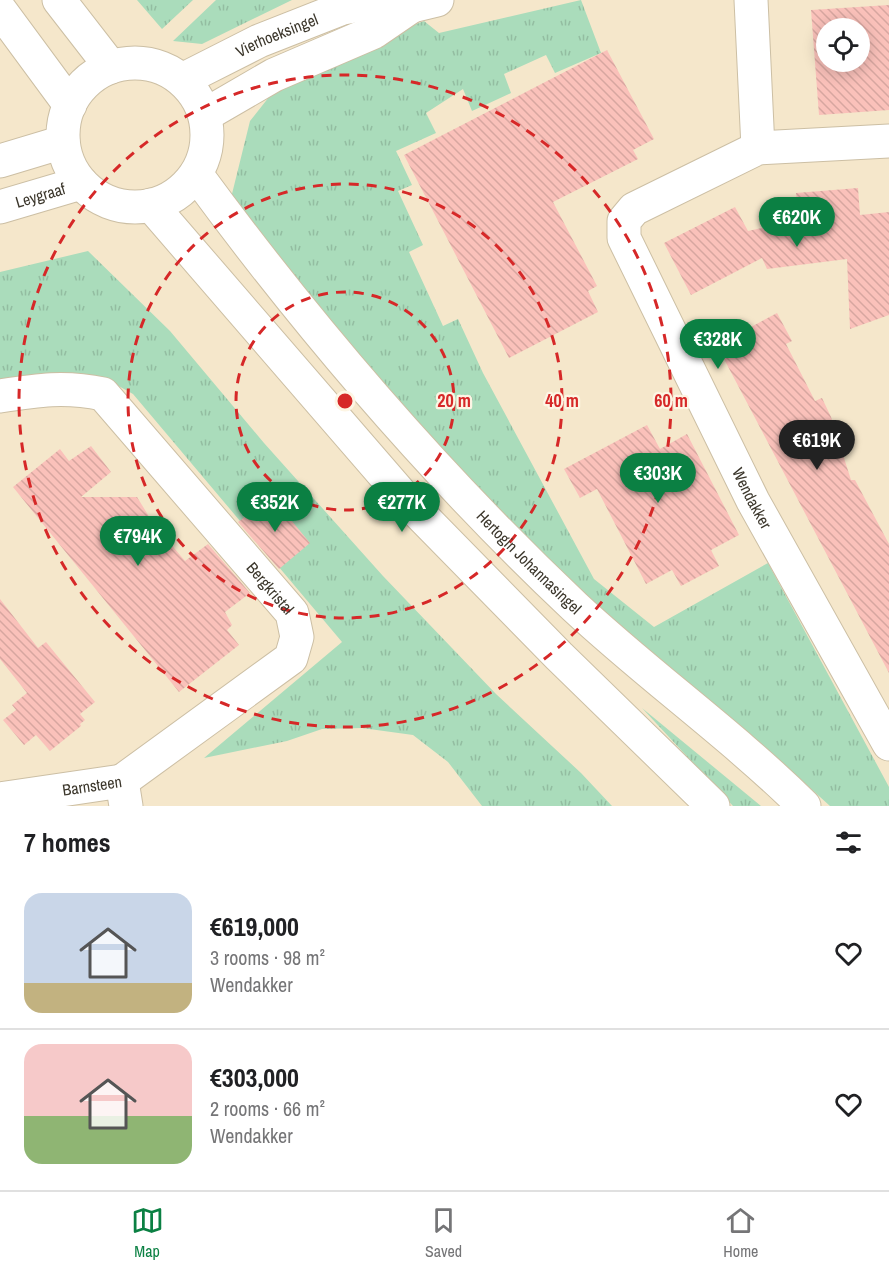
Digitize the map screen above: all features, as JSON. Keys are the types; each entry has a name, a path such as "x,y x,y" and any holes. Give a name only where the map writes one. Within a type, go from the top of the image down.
{"street":[{"path":"59,0 111,67"},
{"path":"751,0 758,148"},
{"name":"Vierhoeksingel","path":"182,80 259,41 342,8 364,4 425,3"},
{"name":"Vierhoeksingel","path":"205,115 311,56 374,32 425,3"},
{"path":"0,10 70,105"},
{"path":"133,63 150,64 168,70 182,80 196,96 205,115 208,132 206,148 196,174 168,199 151,205 132,207 96,196 81,183 69,164 63,142 65,119 80,89 94,76 111,67 133,63"},
{"name":"Wendakker","path":"889,141 758,148 634,209 624,221 624,238 753,501 889,744"},
{"path":"0,161 63,142"},
{"name":"Hertogin Johannasingel","path":"196,174 294,306 431,463 576,608 747,751 804,806"},
{"name":"Leygraaf","path":"0,207 81,183"},
{"path":"151,205 406,500 559,656 713,806"},
{"name":"Bergkristal","path":"0,396 51,388 76,388 103,394 292,613 297,637 291,657 124,793"},
{"name":"Barnsteen","path":"0,799 124,793"}],"green space":[{"path":"137,0 193,0 162,29"},
{"path":"216,0 292,0 202,44 173,41"},
{"path":"581,0 601,53 555,73 546,55 504,74 511,93 472,111 463,89 426,113 436,133 396,151 412,185 398,191 423,245 409,252 443,326 458,319 483,373 594,579 654,627 768,563 889,787 889,806 830,806 767,749 660,668 571,595 368,381 230,202 250,121 288,73 424,21 439,33"},
{"path":"88,251 170,331 264,443 383,576 496,694 581,773 612,806 482,806 448,762 413,735 362,728 322,729 287,741 204,758 342,642 133,394 106,379 0,384 0,272"},
{"path":"642,708 761,806 733,806"}],"building":[{"path":"889,5 889,110 819,115 811,10"},
{"path":"607,50 654,139 633,150 638,159 553,202 597,286 588,291 598,312 509,358 404,155"},
{"path":"858,188 860,215 889,212 889,315 850,329 847,259 767,269 762,258 691,295 664,243 735,207 748,231 799,220 796,193"},
{"path":"777,313 792,341 786,344 815,401 822,398 831,417 851,480 855,480 889,544 889,673 724,359 746,348 738,334"},
{"path":"647,425 660,449 687,434 739,535 711,550 719,566 681,586 672,570 646,584 597,489 580,498 564,469"},
{"path":"91,446 111,472 81,497 137,497 153,523 185,561 208,544 250,593 225,612 232,625 227,630 239,645 179,692 13,487 60,449 69,461"},
{"path":"272,497 310,543 279,569 238,522"},
{"path":"0,599 38,648 46,642 95,702 80,714 85,720 80,724 81,726 50,751 36,735 24,745 3,720 16,710 12,705 27,693 0,659"}]}
